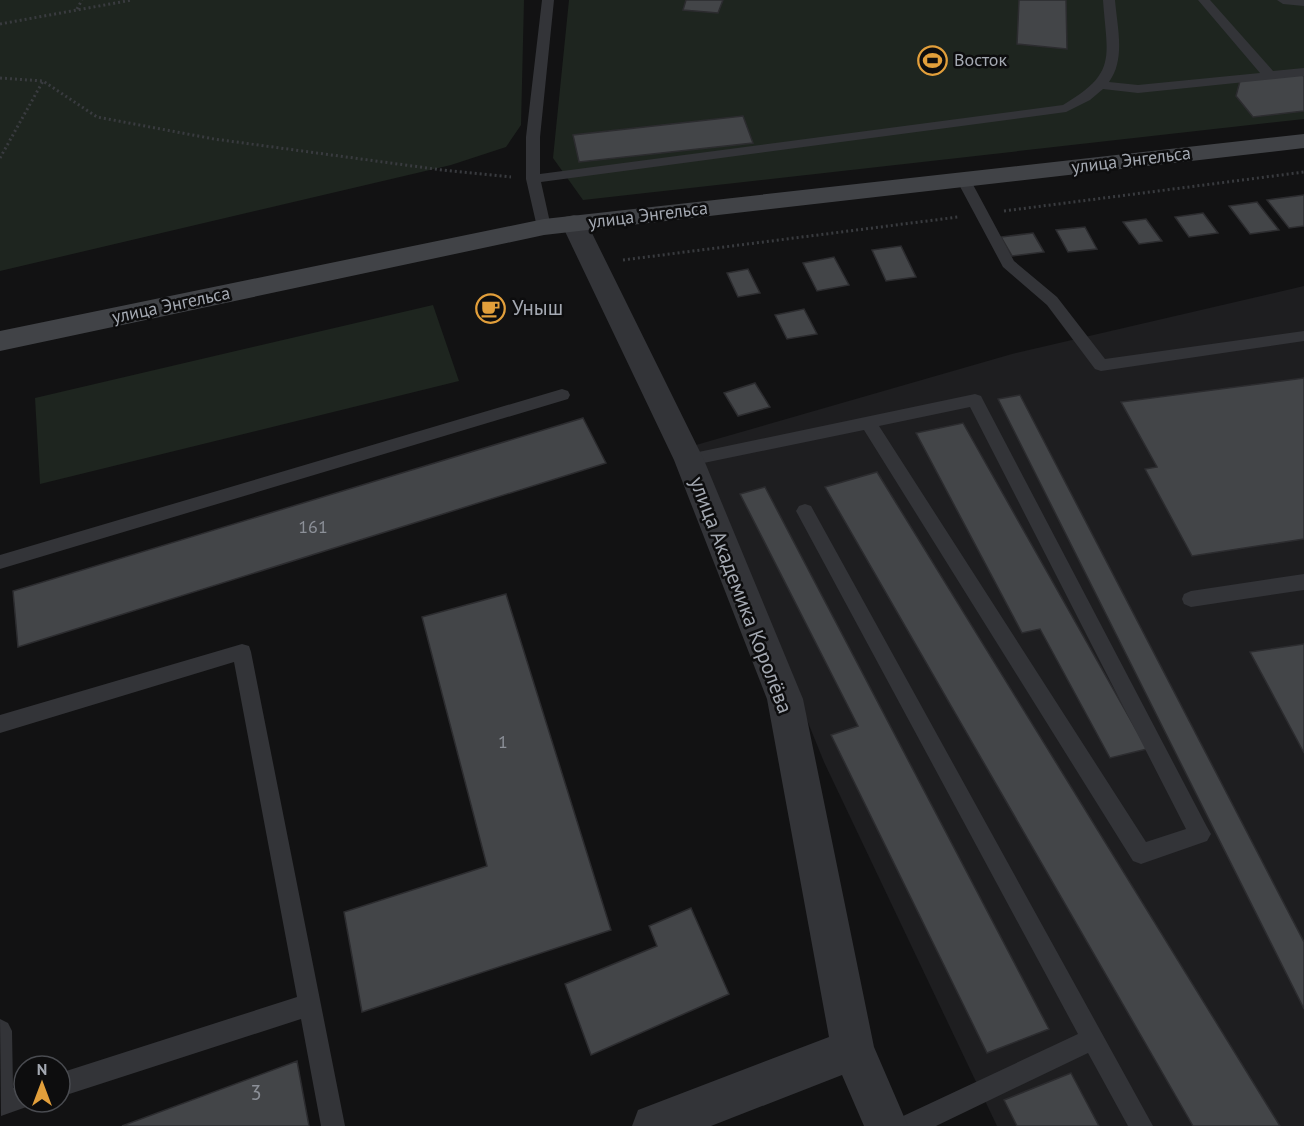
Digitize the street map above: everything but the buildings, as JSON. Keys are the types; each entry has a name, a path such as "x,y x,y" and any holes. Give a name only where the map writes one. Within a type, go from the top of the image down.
{"main road":[{"name":"улица Энгельса","path":"0,341 559,225 1304,141"}],"street":[{"name":"улица Академика Королёва","path":"559,225 594,264 689,460 784,699 853,1049 886,1126"},
{"path":"654,1126 853,1049"}],"lane":[{"path":"548,0 533,137 532,179 559,225"},
{"path":"532,179 1066,108 1087,97 1102,85 1112,68 1109,0"},
{"path":"1204,0 1269,75"},
{"path":"1282,0 1304,2"},
{"path":"1102,85 1138,88 1304,72"},
{"path":"963,180 1008,264 1052,301 1101,365 1304,336"},
{"path":"0,562 562,396"},
{"path":"689,460 975,400 1200,834 1141,854 868,423"},
{"path":"805,511 1141,1126"},
{"path":"1191,599 1304,582"},
{"path":"0,724 242,652 333,1126"},
{"path":"72,1081 309,1005"},
{"path":"0,1031 1,1104 12,1101"},
{"path":"910,1126 1092,1039"}],"path":[{"path":"76,10 82,0"},
{"path":"0,24 132,0"},
{"path":"0,78 43,81 98,117 214,140 442,170 532,179"},
{"path":"0,158 43,81"},
{"path":"594,264 1304,171"}],"shaded area":[{"path":"0,0 524,0 521,125 506,147 451,165 0,271"},
{"name":"Восток","path":"569,0 1304,0 1304,119 583,200 553,158"},
{"path":"1304,286 1304,1126 997,1126 824,762 696,445 1012,354"},
{"path":"433,305 459,381 40,484 35,398"}],"place":[{"name":"Восток","path":"933,60"},
{"name":"Уныш","path":"491,308"}]}
